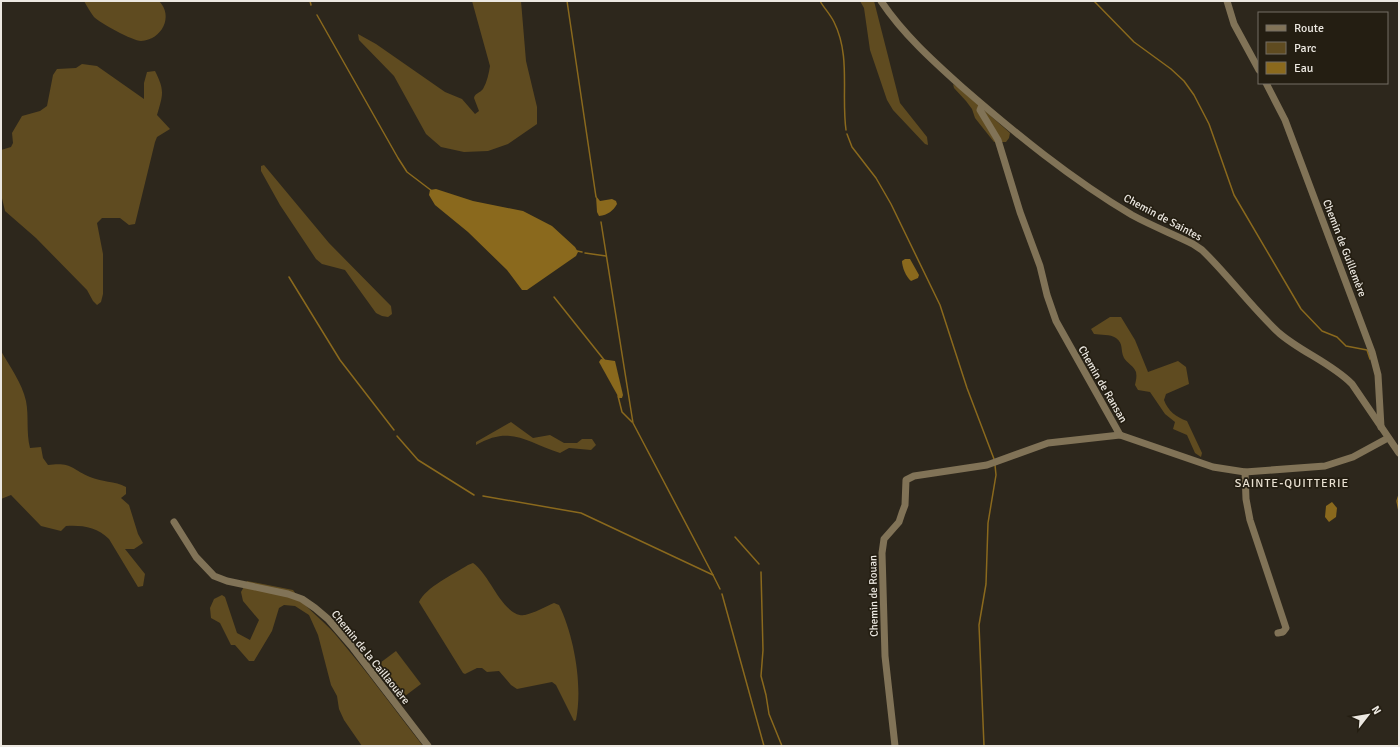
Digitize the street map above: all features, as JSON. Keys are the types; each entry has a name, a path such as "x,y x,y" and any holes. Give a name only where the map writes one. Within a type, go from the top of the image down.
{"street":[{"name":"Chemin de Saintes","path":"881,1 915,43 982,105 1074,177 1132,214 1202,250 1253,307 1281,334 1347,379 1399,453"},
{"path":"1227,1 1234,24 1258,68"},
{"name":"Chemin de Guillemère","path":"1267,84 1285,120 1372,352 1378,376 1381,427"},
{"name":"Chemin de Ransan","path":"982,105 980,110 998,140 1020,212 1038,259 1046,296 1056,321 1120,435 1213,467 1245,472 1316,468 1337,463 1368,450 1388,438"},
{"name":"Chemin de Rouan","path":"895,746 885,656 882,553 884,539 899,522 905,505 906,480 914,476 988,465 1048,443 1120,435"},
{"path":"1245,472 1246,499 1250,520 1286,628 1283,632 1278,634"},
{"name":"Chemin de la Caillaouère","path":"174,522 196,557 214,576 227,581 288,594 302,599 328,619 353,648 428,746"}],"green space":[{"path":"84,1 159,1 165,13 164,26 160,32 148,40 137,40 97,20"},
{"path":"472,1 521,1 526,61 537,107 537,124 508,144 488,151 464,152 441,147 426,134 394,76 359,40 358,34 376,44 445,92 462,99 475,114 479,111 474,98 475,95 482,90 488,78 490,66"},
{"path":"860,1 874,1 900,103 927,137 928,145 925,144 893,110 887,100 870,50 864,8"},
{"path":"82,64 97,66 144,99 144,83 147,72 155,71 162,88 161,102 157,115 170,129 157,137 155,142 135,224 129,225 120,218 102,218 97,223 103,254 103,294 101,302 97,305 87,290 36,238 5,211 1,194 1,150 11,147 13,143 12,133 22,116 40,111 47,106 53,75 57,69 76,68"},
{"path":"953,84 1010,133 1006,142 994,142 975,118 972,109 954,88"},
{"path":"264,165 329,243 391,306 392,314 388,317 376,313 345,270 322,264 316,259 280,205 261,171 261,166"},
{"path":"1110,317 1121,317 1135,340 1148,372 1178,361 1186,367 1189,384 1166,394 1164,400 1173,413 1179,418 1187,421 1202,453 1201,457 1195,453 1187,435 1173,429 1175,422 1165,414 1150,392 1138,390 1135,385 1136,372 1124,358 1121,345 1118,340 1111,336 1094,334 1091,329"},
{"path":"1,351 24,394 27,407 30,448 41,447 43,458 48,465 67,465 94,479 126,487 126,494 121,498 129,505 138,534 143,543 134,549 125,549 145,574 143,586 138,587 109,539 104,535 94,529 78,526 66,526 61,531 41,526 11,495 1,499"},
{"path":"511,422 533,438 550,435 564,443 577,443 582,439 592,439 596,445 591,450 569,448 560,453 518,437 499,436 488,439 476,445 476,442"},
{"path":"473,563 485,576 503,603 517,614 525,615 554,603 559,605 569,631 576,661 578,676 578,706 576,720 574,721 556,685 552,682 517,689 511,685 499,671 487,672 482,668 477,668 465,674 463,673 419,602 434,586"},
{"path":"247,581 293,590 302,602 330,628 423,746 362,746 344,720 339,709 337,696 331,685 318,635 309,615 295,606 284,605 279,608 272,631 254,661 249,661 235,645 231,645 220,623 211,618 210,608 214,599 222,595 225,597 237,633 250,640 259,620 243,601 241,592"},
{"path":"396,651 421,684 405,696 380,663"}],"water":[{"path":"436,189 473,201 523,211 552,226 575,247 578,252 576,256 527,290 522,290 507,270 468,232 435,205 429,195 430,190"},
{"path":"596,196 600,201 612,199 616,201 617,204 610,212 599,216 597,212"},
{"path":"905,259 910,259 919,275 918,278 911,281 907,277 902,263"},
{"path":"601,359 615,361 623,395 622,398 619,398 599,362"},
{"path":"1332,502 1337,508 1336,517 1329,522 1325,517 1326,506"}],"waterway":[{"path":"310,1 311,5"},
{"path":"567,1 596,197"},
{"path":"820,1 834,22 842,48 844,62 846,130"},
{"path":"1094,1 1134,42 1171,69 1184,81 1194,95 1209,124 1234,195 1301,309 1322,331 1337,337 1346,346 1367,350 1370,359"},
{"path":"317,15 407,172 432,191"},
{"path":"847,134 852,147 876,178 891,204 940,305 967,388 994,459"},
{"path":"601,222 633,423 713,575"},
{"path":"577,251 582,252"},
{"path":"585,253 606,256"},
{"path":"289,277 340,360 394,430"},
{"path":"554,297 605,361"},
{"path":"618,396 622,412 632,422"},
{"path":"397,436 418,460 474,495"},
{"path":"984,746 979,625 986,584 988,523 996,475 995,465"},
{"path":"1399,495 1397,501 1399,511"},
{"path":"483,496 581,513 713,575 720,589"},
{"path":"735,537 759,564"},
{"path":"761,572 763,650 761,676 769,714 782,746"},
{"path":"722,594 764,746"}],"district":[{"name":"SAINTE-QUITTERIE","path":"1292,483"}]}
